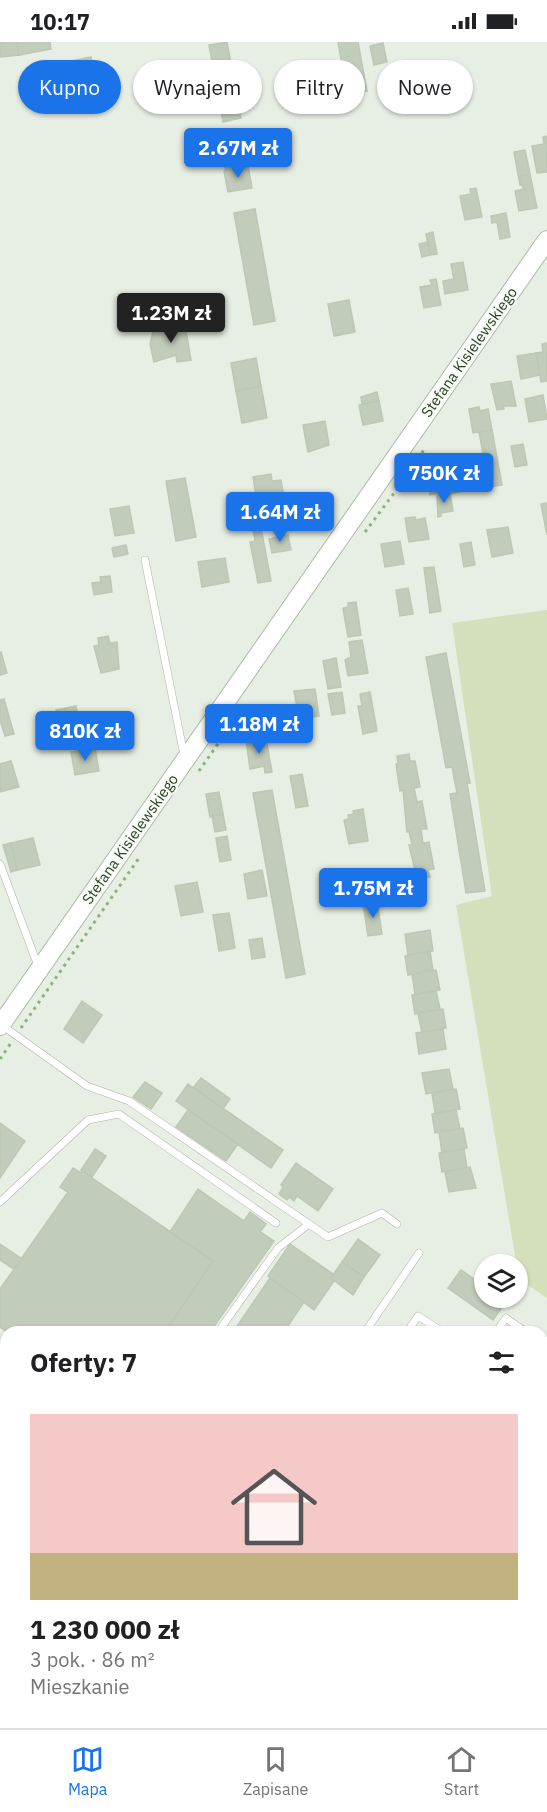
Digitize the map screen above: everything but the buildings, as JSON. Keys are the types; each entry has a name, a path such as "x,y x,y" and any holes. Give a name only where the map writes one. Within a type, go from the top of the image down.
{"main road":[{"name":"Stefana Kisielewskiego","path":"0,1025 547,240"}],"lane":[{"path":"145,560 185,760"},
{"path":"0,864 39,969"},
{"path":"0,1025 87,1086 129,1101 328,1237 382,1213 397,1224"},
{"path":"0,1202 88,1120 119,1114 276,1223"},
{"path":"222,1326 278,1248 309,1224"},
{"path":"369,1326 419,1253"},
{"path":"411,1326 417,1316 433,1326"},
{"path":"500,1326 506,1318 517,1326"}],"green space":[{"path":"547,610 547,1298 528,1285 528,1254 515,1254 456,905 492,896 452,623"}]}
